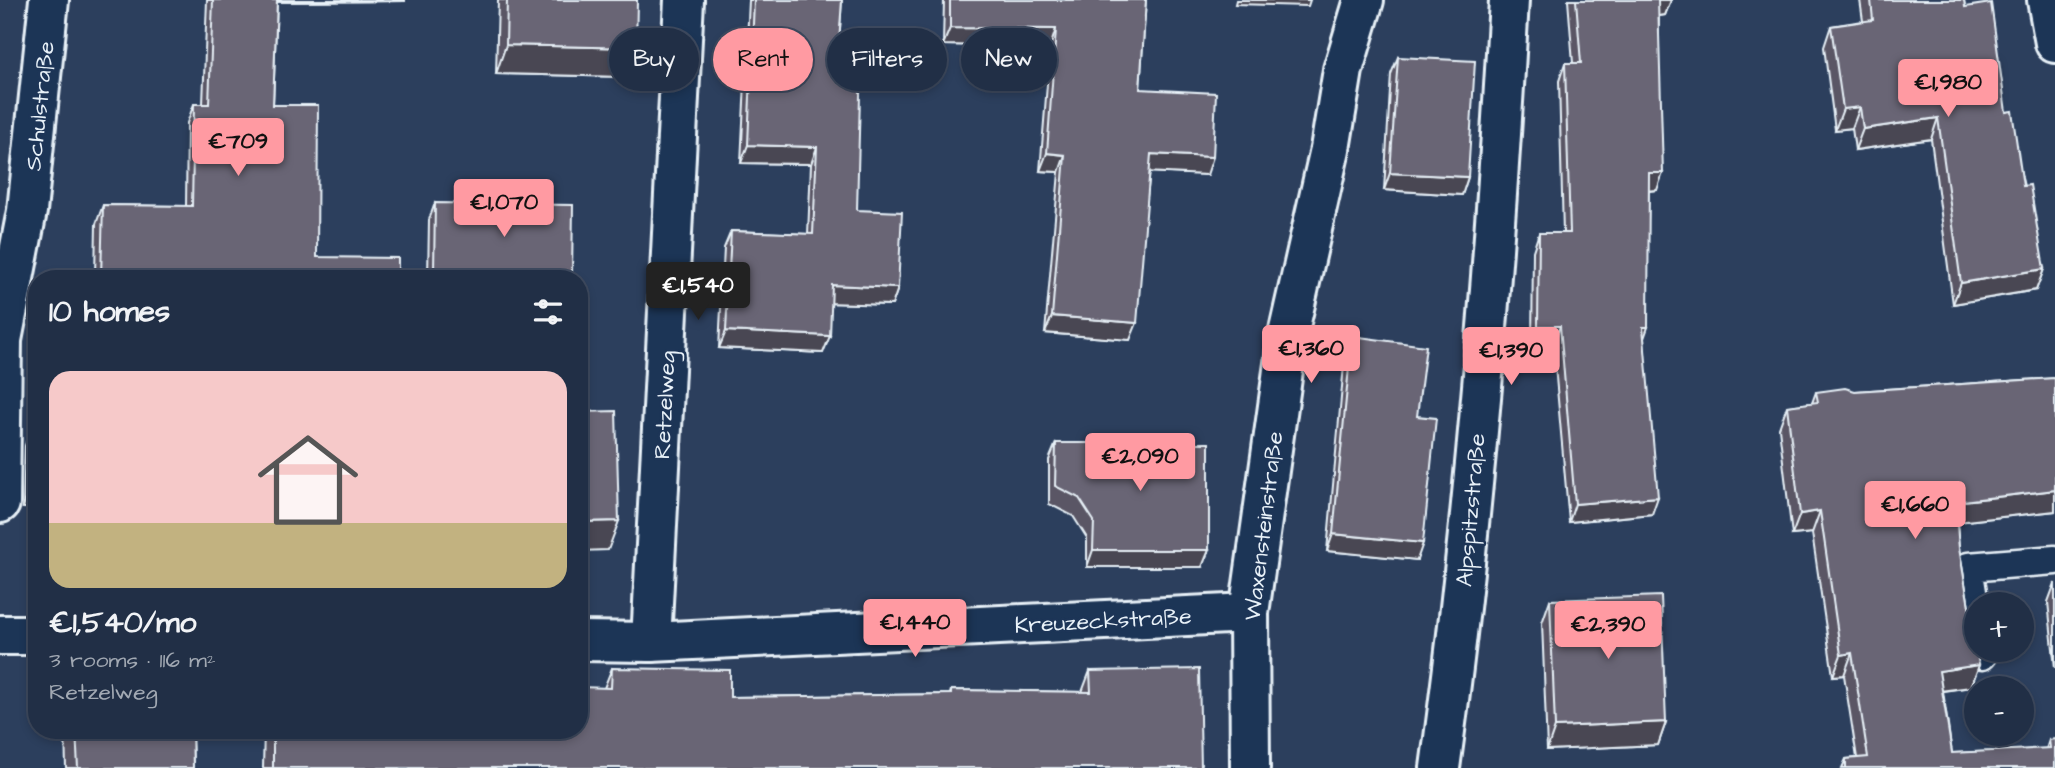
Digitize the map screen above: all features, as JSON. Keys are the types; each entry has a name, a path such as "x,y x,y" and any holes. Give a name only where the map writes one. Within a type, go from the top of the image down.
{"street":[{"name":"Schulstraße","path":"0,503 1,340 27,211 49,0"},
{"name":"Retzelweg","path":"651,642 684,0"},
{"name":"Waxensteinstraße","path":"1250,768 1249,613 1288,335 1330,149 1343,70 1364,0"},
{"name":"Alpspitzstraße","path":"1440,768 1457,644 1497,215 1509,0"},
{"path":"2047,0 2055,43"},
{"name":"Kreuzeckstraße","path":"588,641 651,642 1249,613"},
{"path":"0,635 28,635"}],"lane":[{"path":"1972,592 1968,567 2055,560"}],"building":[{"path":"213,0 277,0 273,105 318,105 317,257 398,258 398,270 101,270 103,205 192,206 194,104 209,104"},
{"path":"507,0 637,0 636,28 609,28 609,47 506,45"},
{"path":"754,0 842,0 840,28 827,28 827,91 860,91 857,210 902,212 898,288 832,285 830,336 726,331 731,231 813,234 817,147 748,145 750,91 813,91 813,28 753,28"},
{"path":"950,0 1146,0 1140,89 1216,93 1213,157 1151,154 1137,323 1052,316 1065,155 1047,153 1052,91 1057,91 1057,28 950,28"},
{"path":"1576,0 1658,0 1663,173 1649,173 1648,327 1643,327 1658,497 1575,504 1560,326 1538,326 1539,233 1570,233 1565,63 1581,63"},
{"path":"1871,0 1964,0 1965,7 1991,3 2006,112 2012,111 2023,186 2030,185 2044,269 1961,283 1938,118 1863,129 1860,107 1843,109 1831,26 1873,20"},
{"path":"1398,57 1475,61 1468,177 1390,173"},
{"path":"435,203 573,205 572,270 434,270"},
{"path":"1352,336 1426,346 1417,416 1436,418 1423,543 1333,534"},
{"path":"2055,378 2055,490 1955,502 1967,592 1964,592 1964,662 1978,662 1979,665 1939,671 1952,753 2050,748 2049,740 2055,739 2055,768 1846,768 1846,759 1868,757 1852,653 1841,655 1820,511 1800,514 1787,406 1818,402 1816,392 1845,388 1855,391"},
{"path":"616,411 619,521 588,522 588,412"},
{"path":"1056,443 1209,443 1209,550 1093,550 1094,521 1079,498 1055,486"},
{"path":"1661,596 1666,722 1555,727 1550,600"},
{"path":"612,668 730,670 730,697 951,694 951,690 1091,692 1090,671 1199,669 1201,768 273,768 273,739 588,739 588,687 611,688"},
{"path":"76,739 192,739 193,768 78,768"}]}
